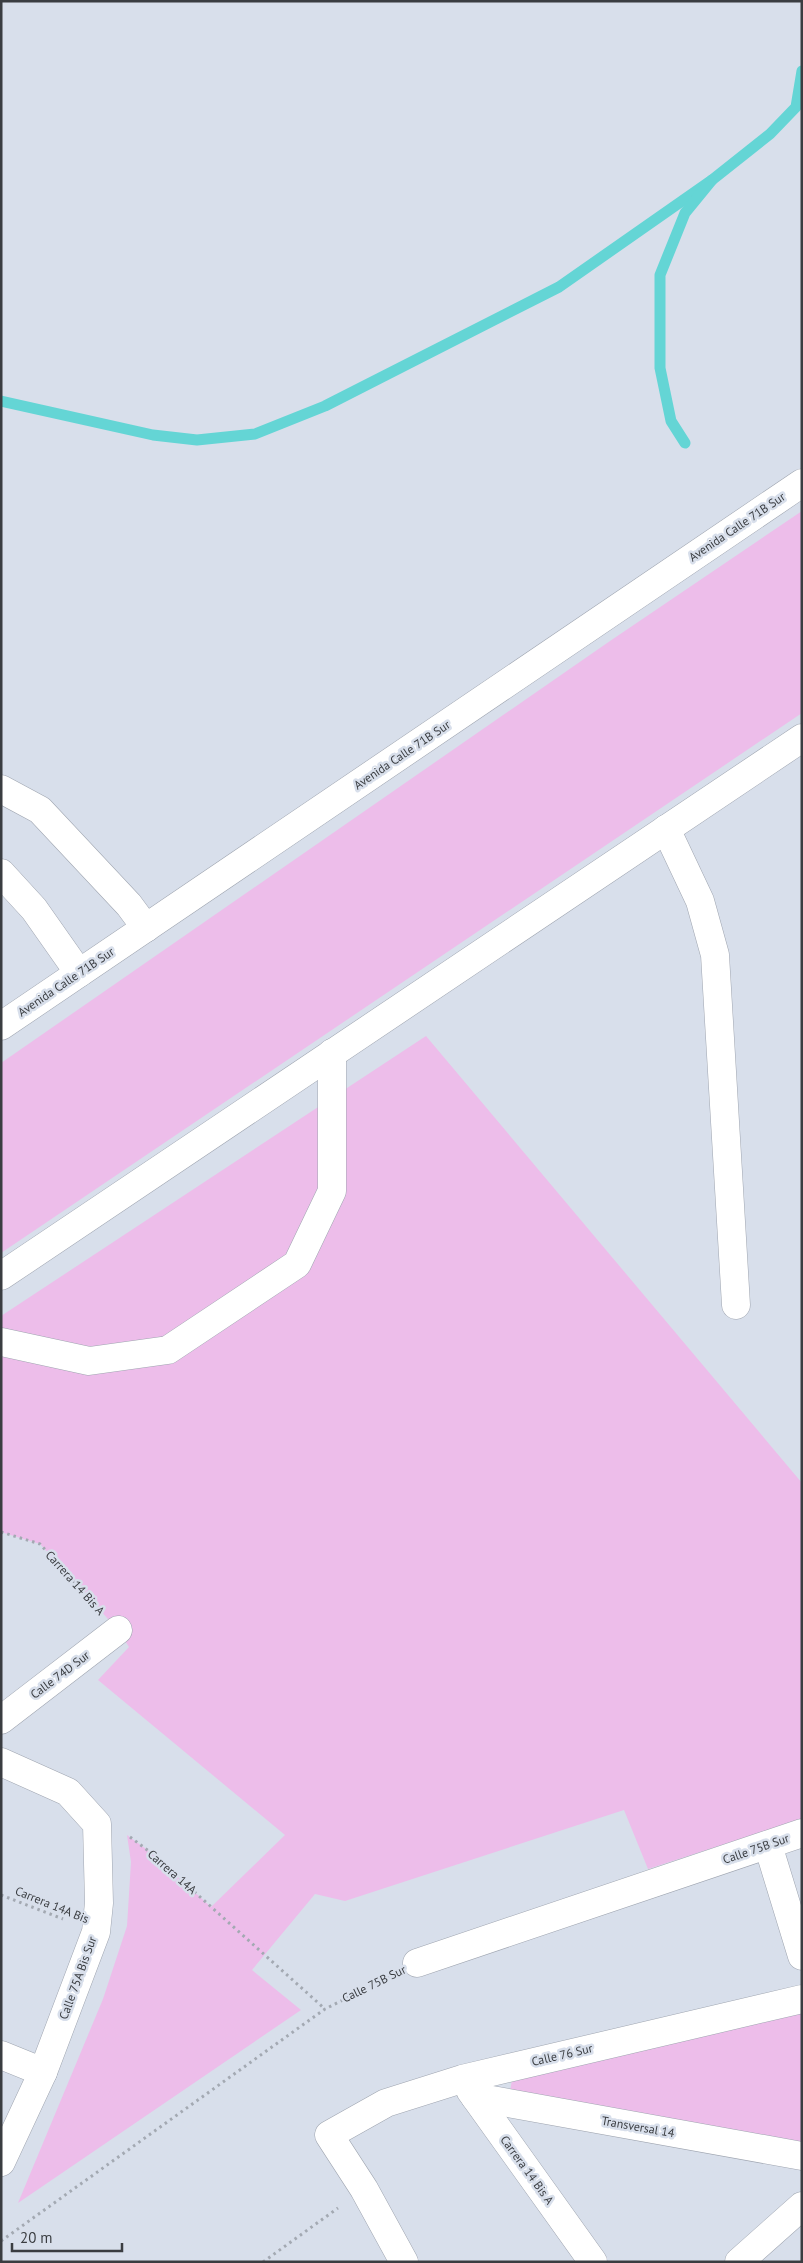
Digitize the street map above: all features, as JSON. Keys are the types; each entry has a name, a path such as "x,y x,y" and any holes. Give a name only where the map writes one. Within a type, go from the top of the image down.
{"main road":[{"name":"Avenida Calle 71B Sur","path":"1,1026 802,483"},
{"path":"1,1276 802,738"},
{"path":"1,789 40,810 129,905 146,928"},
{"path":"666,829 700,901 715,955 736,1304"},
{"path":"1,873 34,909 79,973"},
{"path":"1,1342 89,1361 168,1350 297,1264 332,1191 332,1053"},
{"name":"Calle 74D Sur","path":"1,1720 118,1630"},
{"name":"Calle 75A Bis Sur","path":"1,1762 68,1792 97,1824 99,1903 96,1932 43,2072 1,2162"},
{"name":"Calle 75B Sur","path":"417,1963 802,1833"},
{"path":"768,1844 802,1956"},
{"name":"Calle 76 Sur","path":"364,2189 330,2135 386,2103 468,2088 802,1999"},
{"path":"1,2055 43,2072"},
{"name":"Transversal 14","path":"468,2088 802,2156"},
{"name":"Carrera 14 Bis A","path":"468,2088 593,2262"},
{"path":"364,2189 404,2262"},
{"path":"739,2262 802,2206"}],"path":[{"name":"Carrera 14 Bis A","path":"1,1532 40,1544 118,1630"},
{"name":"Carrera 14A","path":"127,1835 150,1852 325,2009"},
{"name":"Carrera 14A Bis","path":"1,1895 96,1932"},
{"name":"Calle 75B Sur","path":"1,2241 325,2009 417,1963"},
{"path":"263,2262 364,2189"}],"shaded area":[{"path":"802,511 802,713 1,1253 1,1063 610,641"},
{"path":"426,1036 802,1483 802,1819 648,1869 624,1810 345,1901 315,1894 252,1970 301,2010 18,2203 103,1999 127,1926 131,1862 127,1835 150,1852 211,1907 285,1835 98,1680 129,1647 118,1630 40,1544 1,1532 1,1316"},
{"path":"802,1987 802,2147 508,2103 512,2080"}],"waterway":[{"path":"685,443 671,421 660,368 660,275 685,213 712,180 770,134 796,107 802,71"},
{"path":"1,401 153,435 197,440 255,434 325,406 559,287 712,180"}]}
